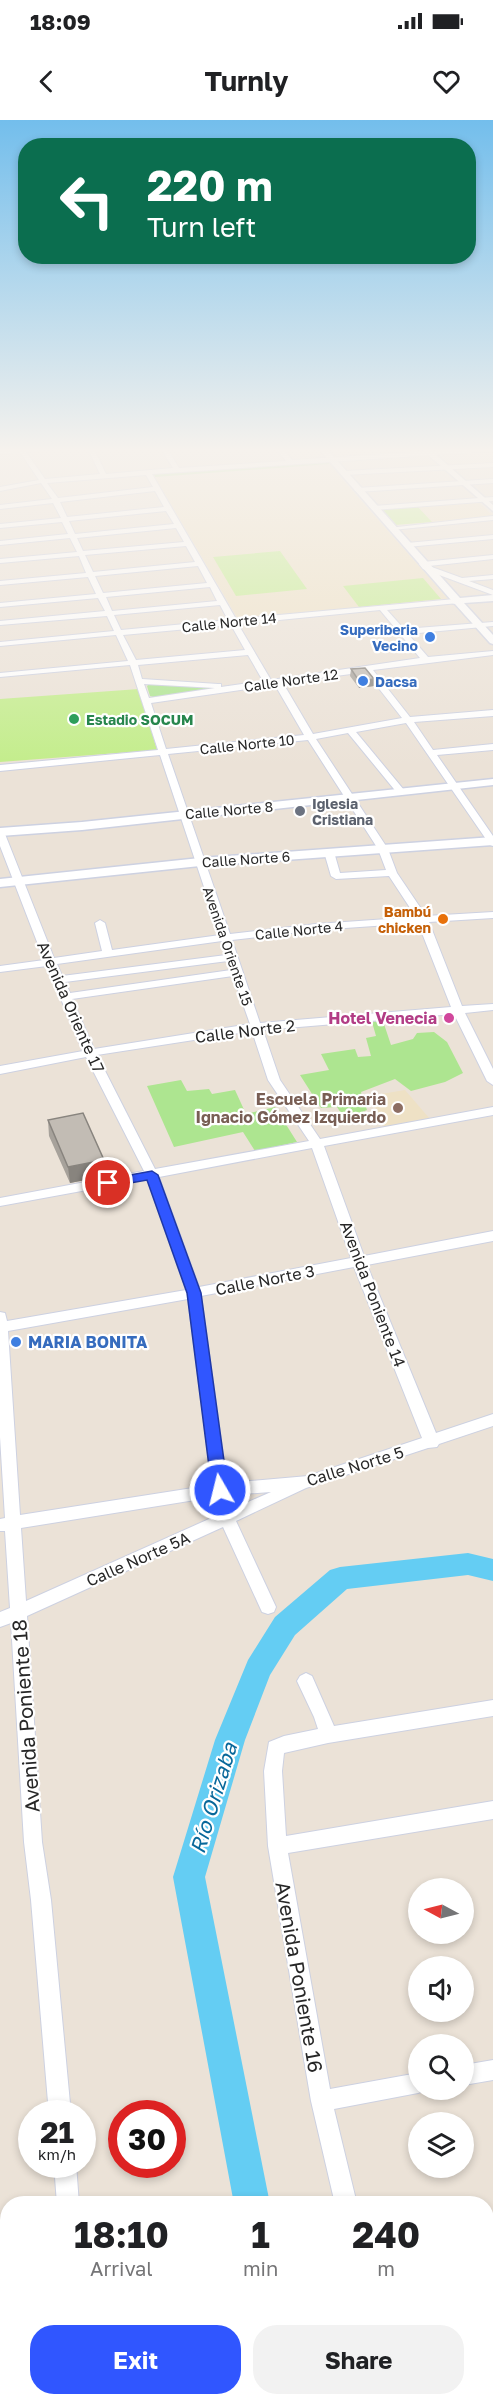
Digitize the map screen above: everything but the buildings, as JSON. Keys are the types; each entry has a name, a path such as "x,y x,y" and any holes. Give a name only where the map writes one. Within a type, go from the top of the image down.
{"street":[{"path":"0,561 75,554"},
{"name":"Avenida Oriente 15","path":"82,554 140,681 274,1080 317,1144"},
{"path":"193,554 250,652 351,797 382,849 392,873 422,919 458,1011 493,1081"},
{"path":"415,554 493,641"},
{"path":"425,565 493,557"},
{"path":"0,583 199,564"},
{"path":"425,565 493,593"},
{"path":"460,580 493,577"},
{"path":"0,604 212,585"},
{"name":"Calle Norte 14","path":"0,644 493,598"},
{"path":"0,623 221,603"},
{"path":"382,608 426,660"},
{"path":"402,632 493,624"},
{"path":"0,675 250,652"},
{"name":"Calle Norte 12","path":"140,681 231,689 426,660 493,653"},
{"path":"369,670 408,720 492,841"},
{"name":"Calle Norte 12","path":"146,701 217,689"},
{"name":"Calle Norte 10","path":"0,768 310,737 408,720 493,713"},
{"path":"351,730 401,792"},
{"path":"430,753 493,747"},
{"name":"Calle Norte 8","path":"0,833 493,782"},
{"name":"Avenida Oriente 17","path":"0,833 16,880 90,1053 152,1175"},
{"name":"Calle Norte 6","path":"0,883 200,862 492,841"},
{"path":"329,852 336,876 392,873"},
{"name":"Calle Norte 4","path":"0,969 227,937 422,919 493,915"},
{"path":"100,923 108,955"},
{"path":"58,980 233,957"},
{"path":"66,997 238,972"},
{"name":"Calle Norte 2","path":"0,1070 90,1053 255,1028 493,1007"},
{"path":"0,1202 493,1111"},
{"name":"Avenida Poniente 14","path":"317,1144 359,1262 432,1443"},
{"path":"152,1175 194,1293 220,1490 227,1520 268,1607"},
{"name":"Calle Norte 3","path":"0,1324 194,1293 493,1236"},
{"name":"Avenida Poniente 18","path":"0,1324 7,1523 18,1612 33,1842 41,1900 59,2100"},
{"name":"Calle Norte 5","path":"7,1523 220,1490 308,1482 432,1443 493,1420"},
{"name":"Calle Norte 5A","path":"0,1620 308,1482"},
{"path":"306,1681 323,1716 328,1735 493,1708"},
{"name":"Avenida Poniente 16","path":"328,1735 275,1748 273,1771 277,1846 322,2100 344,2196"},
{"path":"277,1846 493,1810"},
{"path":"474,2073 493,2070"},
{"path":"322,2100 408,2085"},
{"path":"66,2178 67,2196"}],"shaded area":[{"path":"200,554 408,554 448,599 238,619"},
{"name":"Escuela Primaria Ignacio Gómez Izquierdo","path":"405,1090 430,1119 385,1128 369,1096"}],"green space":[{"path":"282,554 307,589 236,596 213,557"},
{"path":"423,578 441,599 359,607 343,586"},
{"path":"150,683 211,689 157,698 150,696 147,686"},
{"name":"Estadio SOCUM","path":"139,689 157,750 0,762 0,699"},
{"path":"383,1021 391,1045 413,1039 417,1033 434,1032 447,1042 463,1073 445,1082 411,1091 395,1079 361,1092 367,1110 362,1112 365,1121 348,1124 337,1107 321,1108 300,1075 329,1070 321,1054 355,1049 358,1057 371,1056 366,1038 376,1036 372,1022"},
{"path":"181,1080 187,1091 209,1089 212,1094 235,1090 246,1114 275,1107 297,1142 255,1151 243,1132 174,1147 147,1086"}],"waterway":[{"name":"Río Orizaba","path":"250,2196 189,1877 230,1740 258,1669 285,1626 340,1578 468,1564 493,1570"}],"place":[{"name":"Superiberia Vecino","path":"430,637"},
{"name":"Dacsa","path":"363,681"},
{"name":"Estadio SOCUM","path":"74,719"},
{"name":"Iglesia Cristiana","path":"300,811"},
{"name":"Bambú chicken","path":"443,919"},
{"name":"Hotel Venecia","path":"449,1018"},
{"name":"Escuela Primaria Ignacio Gómez Izquierdo","path":"398,1108"},
{"name":"MARIA BONITA","path":"16,1342"}],"route":[{"path":"108,1183 152,1175 194,1293 220,1490"}]}
